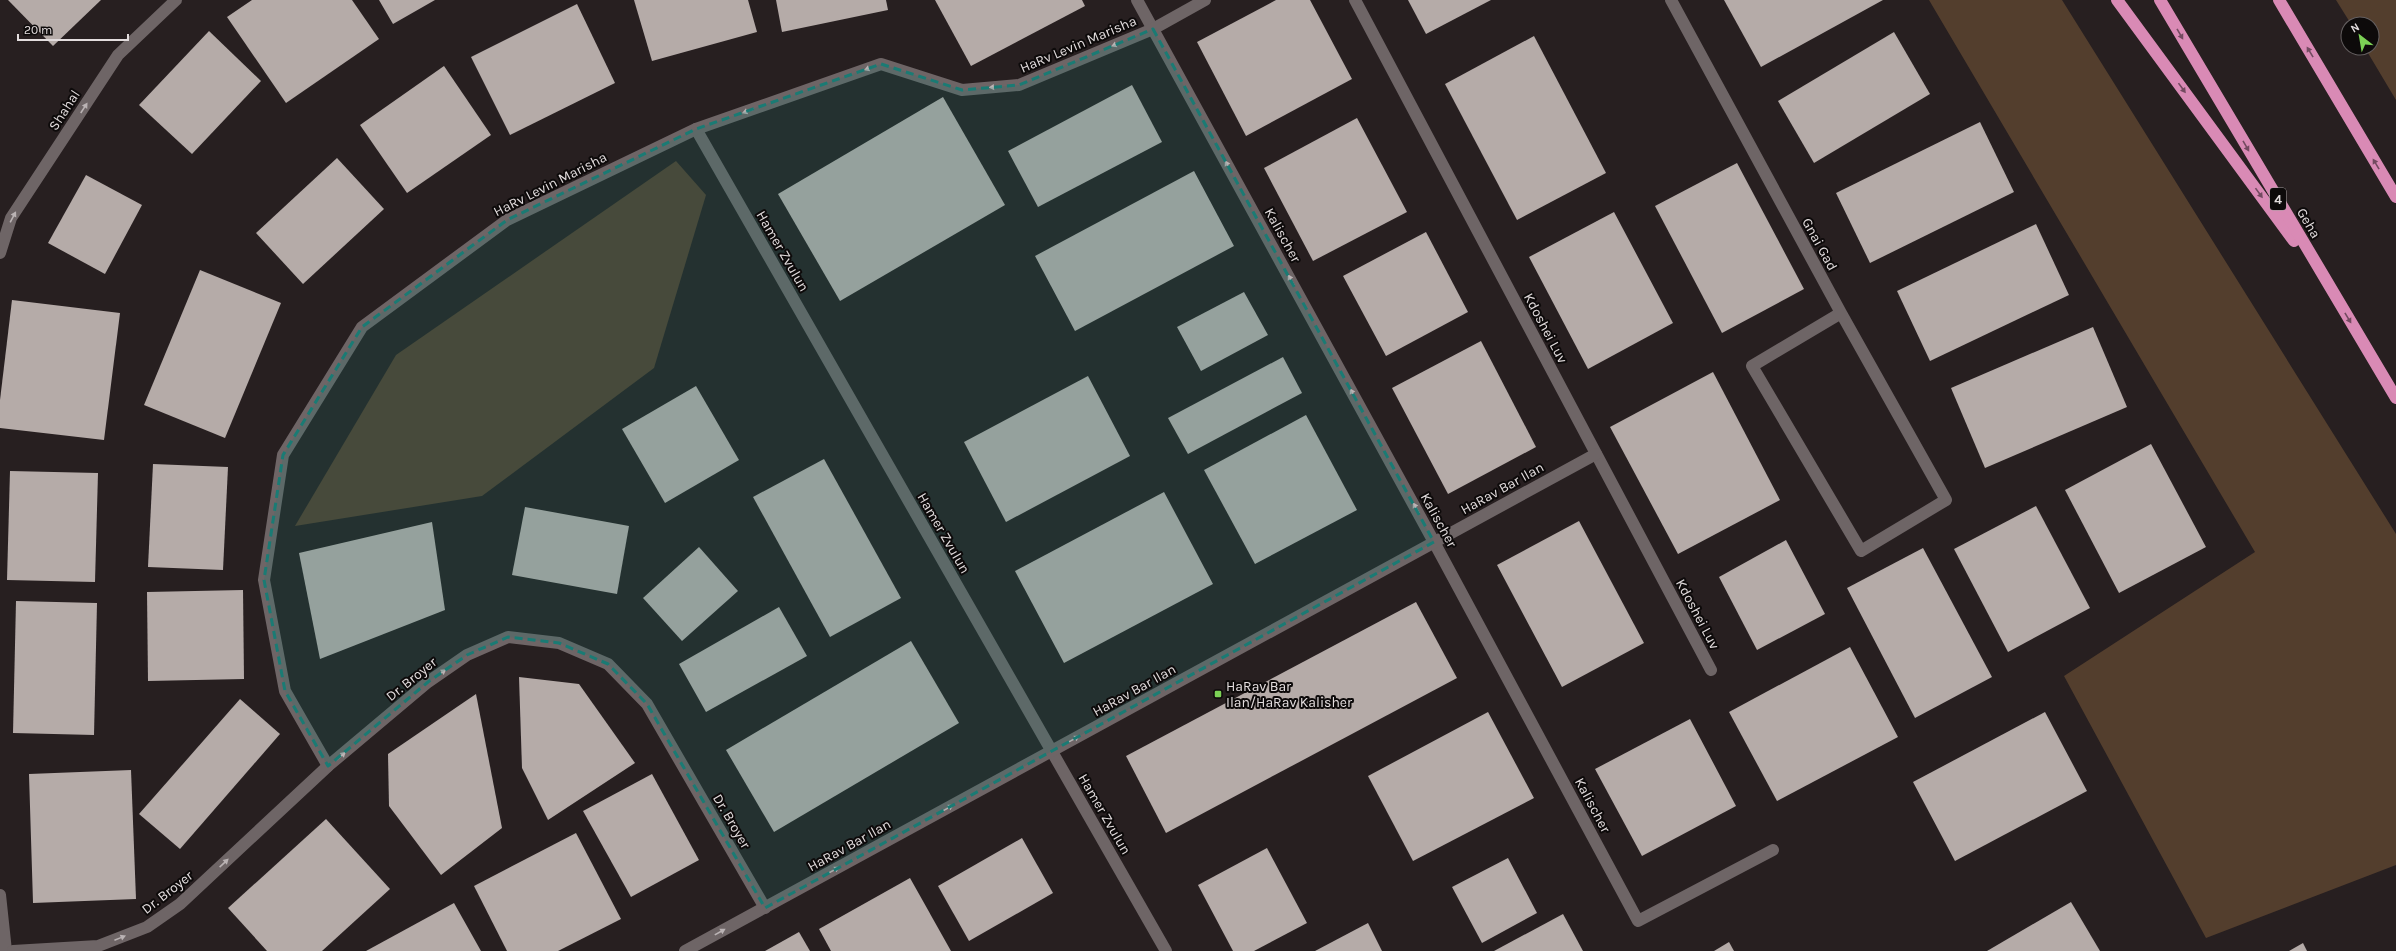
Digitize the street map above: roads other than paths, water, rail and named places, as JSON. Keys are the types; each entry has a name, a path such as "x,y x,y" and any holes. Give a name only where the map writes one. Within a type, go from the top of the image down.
{"highway":[{"path":"2117,0 2334,294"},
{"name":"Geha","path":"2160,0 2396,398"},
{"path":"2279,0 2396,197"}],"street":[{"name":"Shahal","path":"0,253 11,218 118,55 176,0"},
{"name":"Kalischer","path":"1137,0 1434,542 1638,921 1773,850"},
{"name":"HaRv Levin Marisha","path":"328,766 285,691 264,580 283,455 362,326 507,220 696,129 881,64 962,90 1019,85 1153,29 1205,0"},
{"name":"Kdoshei Luv","path":"1355,0 1711,670"},
{"name":"Gnai Gad","path":"1671,0 1841,313 1946,500 1861,551 1752,366 1841,313"},
{"name":"Hamer Zvulun","path":"696,129 1166,951"},
{"name":"HaRav Bar Ilan","path":"685,951 1596,454"},
{"name":"Dr. Broyer","path":"13,951 98,946 146,927 180,904 328,766 428,682 467,655 508,637 559,643 608,664 647,704 765,908"},
{"path":"0,895 6,951"}],"place":[{"name":"HaRav Bar Ilan/HaRav Kalisher","path":"1218,694"}]}
